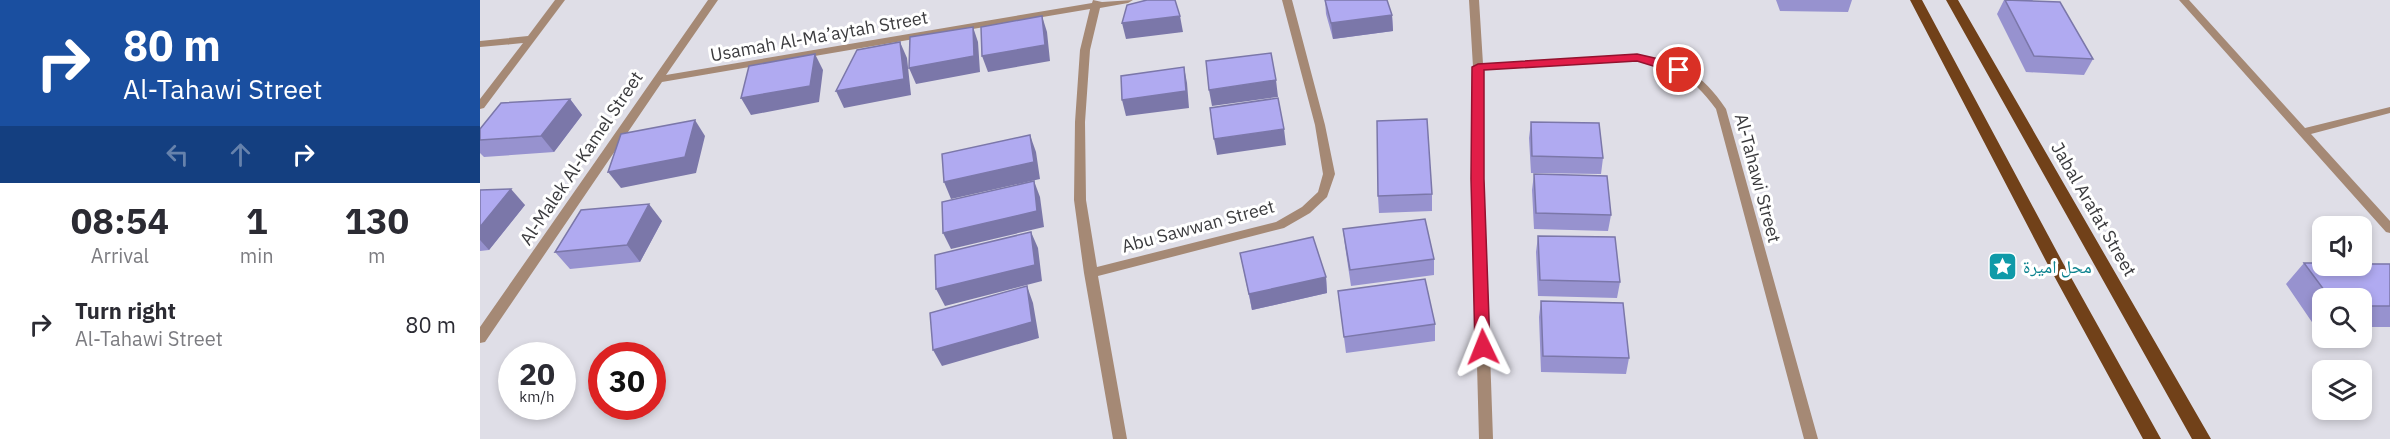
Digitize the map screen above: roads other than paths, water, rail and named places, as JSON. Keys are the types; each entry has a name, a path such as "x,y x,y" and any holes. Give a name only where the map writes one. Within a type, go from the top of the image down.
{"main road":[{"path":"1916,0 2055,263 2152,439"},
{"name":"Jabal Arafat Street","path":"1952,0 2202,439"}],"street":[{"path":"480,106 560,0"},
{"name":"Al-Malek Al-Kamel Street","path":"480,338 713,0"},
{"name":"Usamah Al-Ma’aytah Street","path":"657,80 1096,3 1128,0"},
{"name":"Abu Sawwan Street","path":"1090,273 1280,225 1306,210 1323,194 1329,174 1320,125 1287,0"},
{"path":"1474,0 1478,67 1478,179 1486,439"},
{"path":"2184,0 2390,229"},
{"path":"1096,3 1085,50 1080,122 1080,200 1090,273 1120,439"},
{"path":"480,44 530,39"},
{"name":"Al-Tahawi Street","path":"1478,67 1637,57 1668,65 1691,76 1710,91 1721,109 1811,439"},
{"path":"2304,132 2390,110"}],"place":[{"name":"محل اميرة","path":"2002,266"}]}
